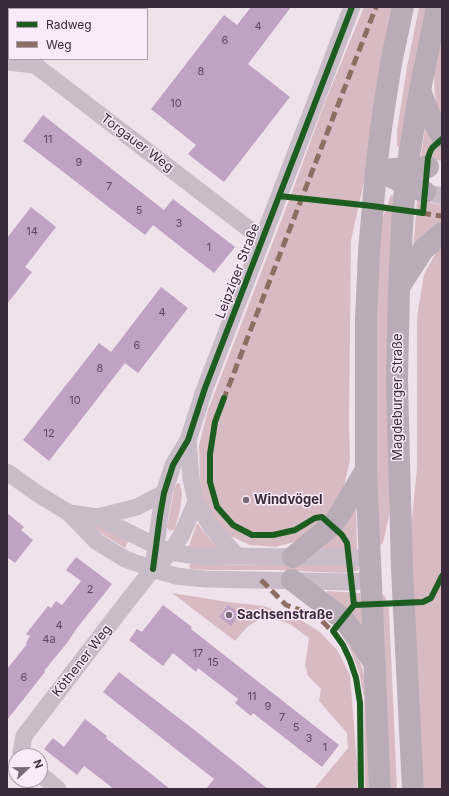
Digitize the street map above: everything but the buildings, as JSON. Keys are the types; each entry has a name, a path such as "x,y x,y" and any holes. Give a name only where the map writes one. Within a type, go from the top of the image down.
{"main road":[{"path":"380,789 366,470 366,319 370,237 376,170 391,64 403,7"},
{"name":"Magdeburger Straße","path":"413,789 398,461 397,380 399,288 403,210 425,179 420,90 437,7"},
{"path":"420,90 429,114 442,136"},
{"path":"376,170 425,179"},
{"path":"399,288 423,250 442,234"},
{"path":"293,557 332,525 366,470"},
{"path":"370,569 402,569"},
{"path":"292,580 343,619 359,639 375,664"}],"street":[{"name":"Leipziger Straße","path":"164,549 164,493 172,465 188,440 205,388 352,7"},
{"name":"Torgauer Weg","path":"7,62 35,66 262,239"},
{"name":"Leipziger Straße","path":"188,440 191,478 196,502 212,528 237,556"},
{"path":"7,472 38,494 69,513 96,541 125,559 176,576 205,579 351,582 370,569 348,557 202,557 164,549 98,517 69,513"},
{"path":"98,517 137,507 164,493"},
{"path":"153,569 164,549 182,534 196,502"},
{"name":"Köthener Weg","path":"22,748 24,736 153,569"},
{"path":"48,781 58,789"}],"shaded area":[{"path":"364,7 395,7 365,177 351,241 350,460 344,487 321,526 301,540 276,547 250,545 228,535 213,519 204,500 200,479 199,445 208,410 288,203 325,102"},
{"path":"419,7 427,7 401,150 397,146 397,131 407,67"},
{"path":"442,32 442,118 436,104 433,70"},
{"path":"426,121 442,147 442,161 421,157"},
{"path":"391,195 396,197 389,516 383,543 381,545 378,544 377,503 377,255 383,217"},
{"path":"417,200 442,205 442,223 413,252"},
{"path":"442,247 442,789 424,789 410,537 417,468 417,317 424,274 437,251"},
{"path":"177,483 180,484 182,493 181,505 175,529 170,531 167,527 174,490"},
{"path":"356,501 357,549 315,549"},
{"path":"83,518 129,540 125,548 81,521"},
{"path":"197,523 208,537 221,550 188,549"},
{"path":"191,563 211,565 357,565 359,568 357,571 341,573 277,570 209,570 191,569 189,566"},
{"path":"327,591 360,593 362,626 327,598"},
{"path":"172,593 263,606 296,617 320,632 338,651 350,675 357,763 358,761 357,789 314,789 348,748 347,733 319,701 321,689 308,676 305,665 309,638 290,624 265,616 247,627 235,641"},
{"path":"381,594 385,596 389,609 397,789 391,789"},
{"path":"339,631 354,646 363,670 368,697 372,789 365,789 364,697 359,672 350,649"}],"marked path":[{"path":"223,401 376,7"},
{"path":"421,213 442,217"},
{"path":"261,580 286,605 308,613 322,621 334,633"}],"cycle path":[{"path":"153,569 164,493 173,465 188,440 205,388 352,7"},
{"path":"279,196 423,213 428,158 432,148 442,139"},
{"path":"224,398 215,422 210,454 210,482 217,507 233,525 252,535 273,535 295,530 315,518 322,517 342,535 347,543 354,605 333,631 343,645 356,678 360,703 361,789"},
{"path":"354,605 423,602 431,598 442,576"}],"place":[{"name":"Windvögel","path":"246,500"},
{"name":"Sachsenstraße","path":"229,615"}]}
